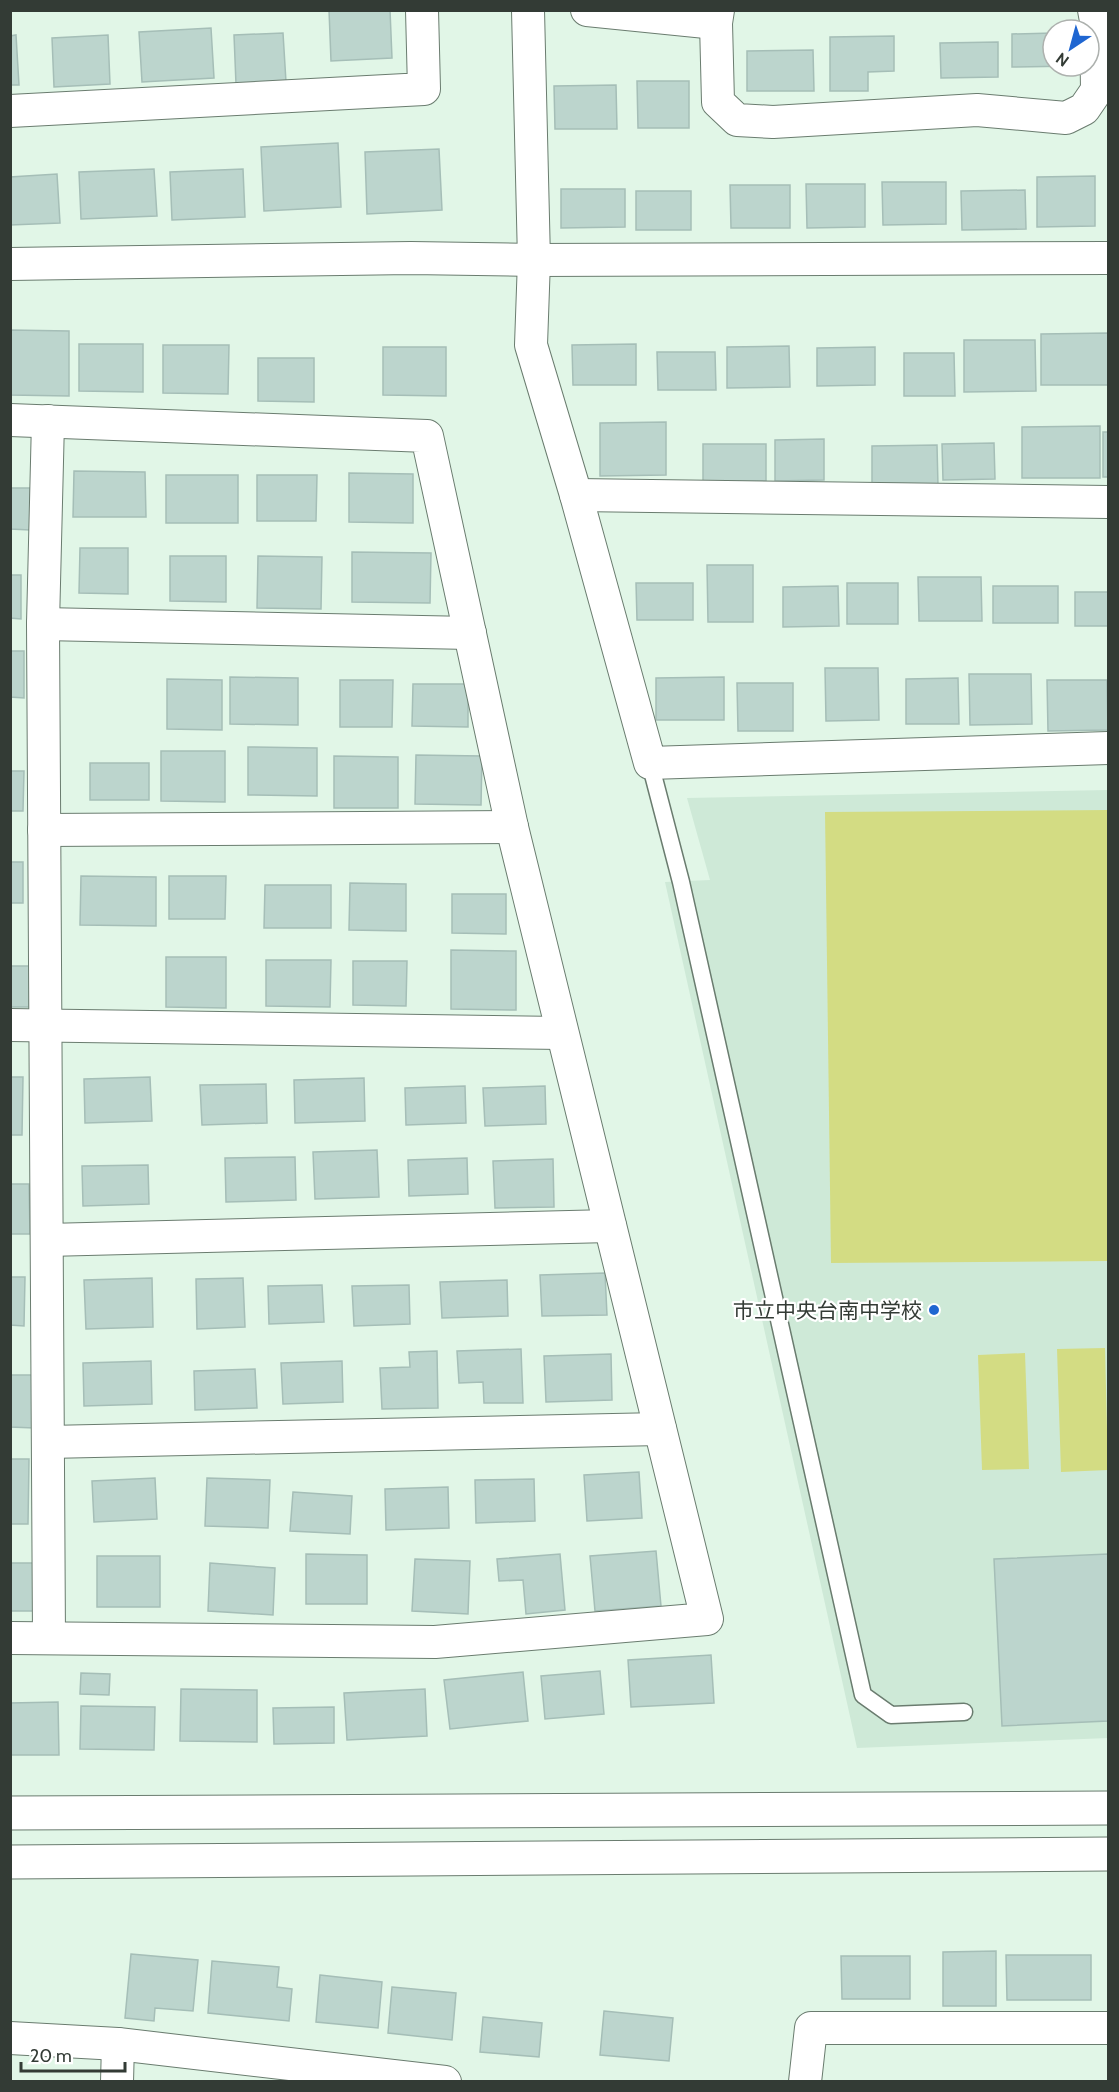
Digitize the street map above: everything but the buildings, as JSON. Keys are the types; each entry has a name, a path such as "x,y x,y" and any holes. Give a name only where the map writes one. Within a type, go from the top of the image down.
{"street":[{"path":"10,111 424,89 422,10"},
{"path":"528,10 534,260 531,345 576,495 650,764 1108,748"},
{"path":"587,10 717,16 718,102 737,120 773,122 977,110 1066,118 1084,109 1097,90 1100,17"},
{"path":"10,264 411,258 534,260 1108,258"},
{"path":"10,420 428,436 512,827 707,1619 435,1642 10,1638"},
{"path":"48,421 43,624 49,1637"},
{"path":"576,495 1108,502"},
{"path":"43,624 470,633"},
{"path":"44,830 512,827"},
{"path":"10,1025 561,1033"},
{"path":"47,1240 610,1226"},
{"path":"48,1442 660,1429"},
{"path":"10,1813 1108,1808"},
{"path":"10,1862 1108,1854"},
{"path":"805,2082 811,2028 1108,2028"},
{"path":"10,2038 118,2044 445,2082"},
{"path":"117,2082 118,2044"}],"lane":[{"path":"650,764 681,882 863,1695 891,1715 964,1712"}],"shaded area":[{"name":"市立中央台南中学校","path":"1108,790 1108,1738 857,1748 665,882 710,880 687,798"}],"green space":[{"path":"1108,810 1108,1261 831,1263 825,812"},
{"path":"1105,1348 1108,1470 1061,1472 1057,1349"},
{"path":"1025,1353 1029,1469 982,1470 978,1355"}],"place":[{"name":"市立中央台南中学校","path":"934,1310"}]}
